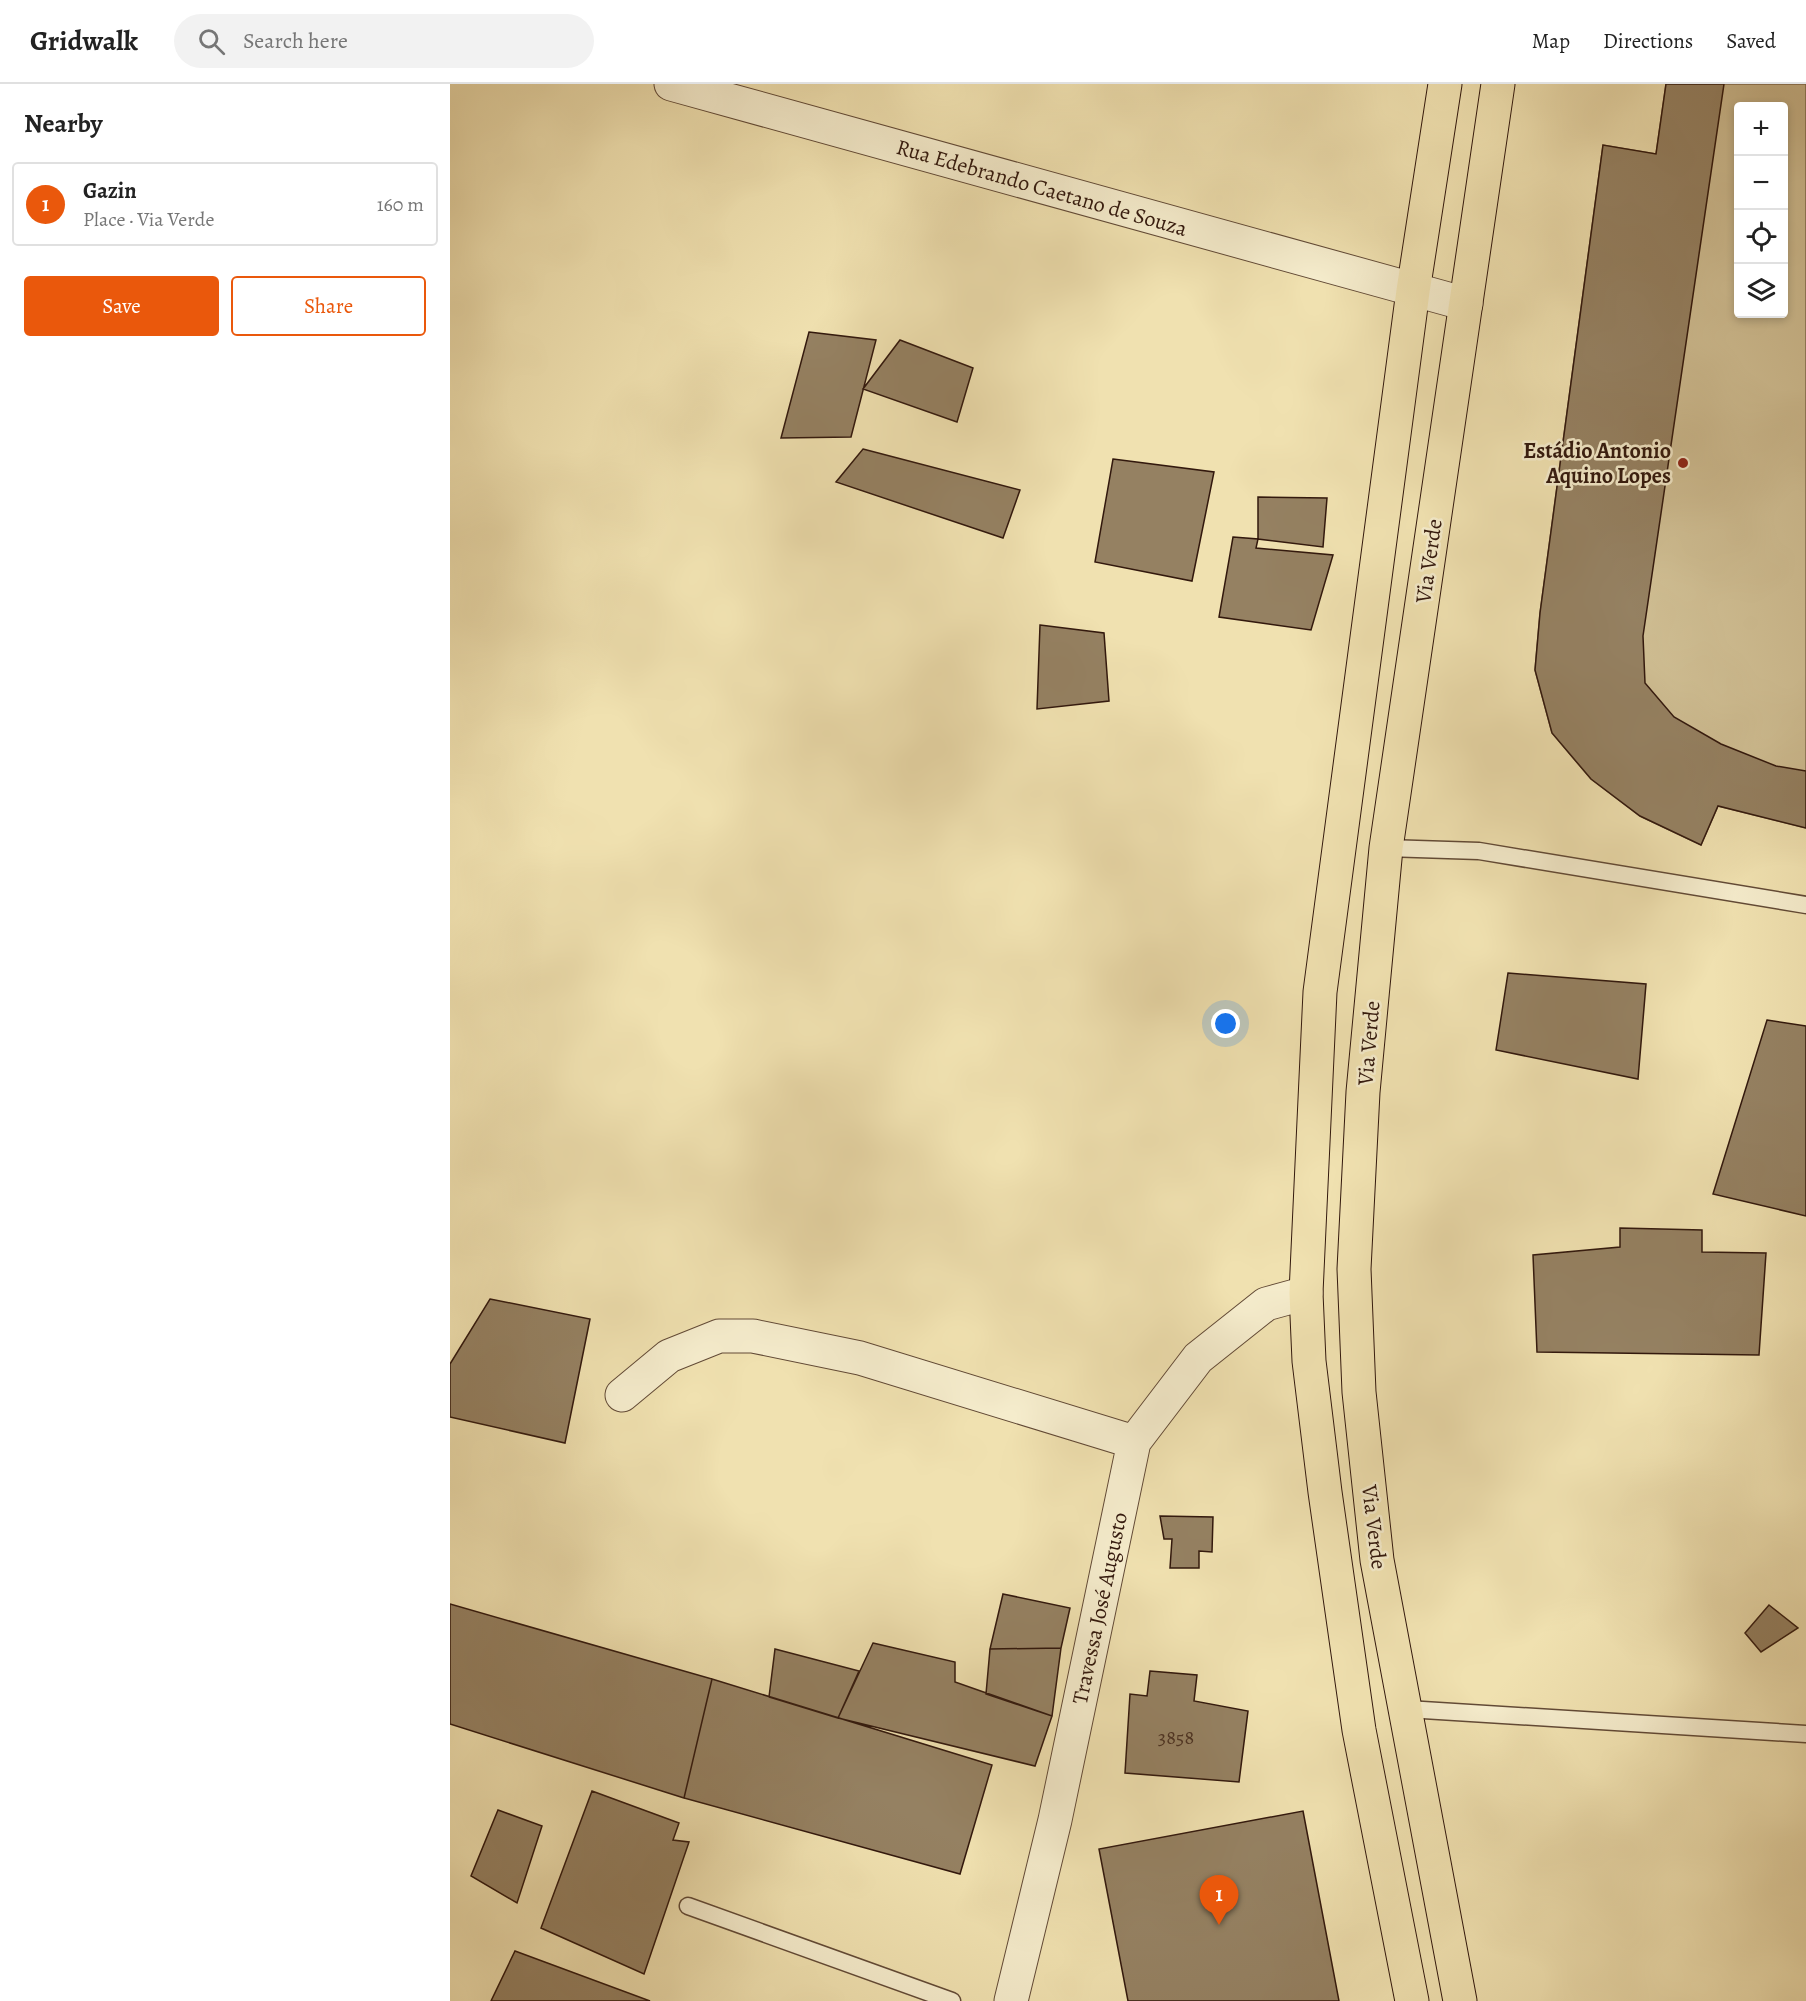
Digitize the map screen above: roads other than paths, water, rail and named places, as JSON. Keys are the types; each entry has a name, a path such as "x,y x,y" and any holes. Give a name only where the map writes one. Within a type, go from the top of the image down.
{"main road":[{"name":"Via Verde","path":"1412,2001 1359,1730 1324,1492 1309,1361 1306,1293 1320,992 1413,291 1445,84"},
{"name":"Via Verde","path":"1460,2001 1407,1709 1377,1560 1359,1392 1354,1269 1363,1092 1386,848 1498,84"}],"street":[{"name":"Rua Edebrando Caetano de Souza","path":"670,84 1466,304"},
{"name":"Travessa José Augusto","path":"1011,2001 1055,1820 1134,1442 1198,1358 1266,1304 1306,1293"},
{"path":"622,1395 669,1356 719,1336 753,1336 860,1358 1134,1442"}],"lane":[{"path":"1386,848 1479,851 1806,905"},
{"path":"1407,1709 1806,1734"},
{"path":"688,1906 952,2001"}],"place":[{"name":"Estádio Antonio Aquino Lopes","path":"1683,463"},
{"name":"Gazin","path":"1219,1925"}]}
